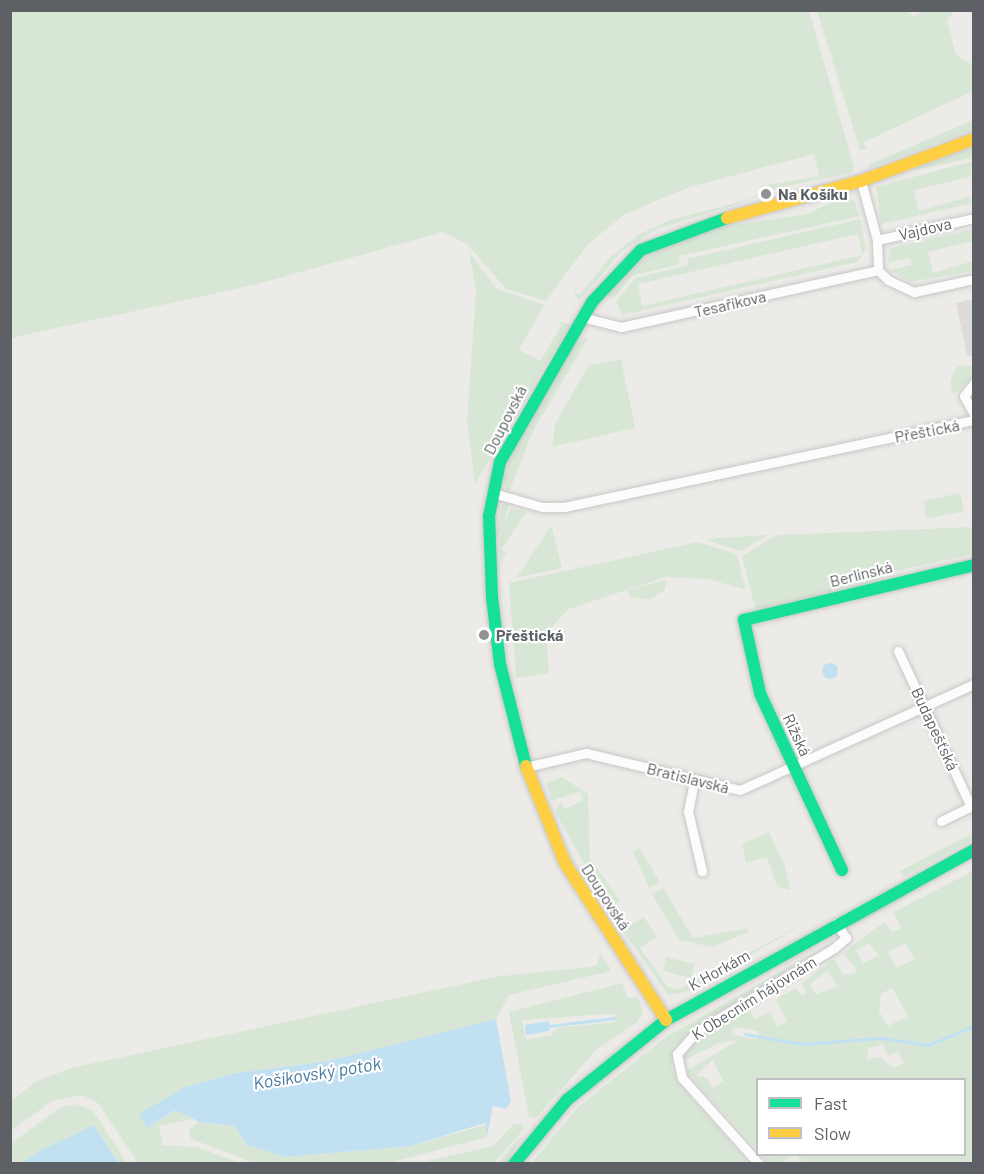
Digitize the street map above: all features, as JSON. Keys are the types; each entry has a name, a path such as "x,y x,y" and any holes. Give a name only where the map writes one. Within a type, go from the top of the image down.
{"street":[{"name":"Doupovská","path":"666,1020 565,863 526,767 497,649 489,549 493,493 513,432 582,317 622,265 664,237 861,181 974,139"},
{"path":"861,181 877,240 878,270 910,291 974,279"},
{"name":"Vajdova","path":"877,240 974,218"},
{"name":"Tesaříkova","path":"582,317 621,327 878,270"},
{"path":"974,382 964,396 974,414"},
{"name":"Přeštická","path":"493,493 564,507 974,420"},
{"name":"Berlínská","path":"756,617 974,565"},
{"name":"Rižská","path":"756,617 744,620 759,693 842,870"},
{"name":"Budapešťská","path":"898,651 972,806 941,821"},
{"name":"Bratislavská","path":"526,767 586,753 694,782 740,790 794,768 974,684"},
{"path":"694,782 688,811 702,871"},
{"name":"K Horkám","path":"514,1164 567,1100 666,1020 836,923 974,850"},
{"name":"K Obecním hájovnám","path":"759,1164 682,1078 677,1054 696,1032 834,948 846,938 836,923"}],"shaded area":[{"path":"974,299 973,357 967,355 956,303"}],"green space":[{"path":"11,10 809,11 854,167 852,173 767,190 767,192 736,205 657,229 622,251 579,301 573,291 580,295 609,258 638,235 670,220 746,200 762,193 760,186 819,176 814,154 690,187 625,214 588,244 546,301 506,289 468,245 443,232 254,285 11,338"},
{"path":"817,11 907,11 914,17 922,11 954,11 947,20 956,55 973,65 973,91 864,142 867,149 860,150"},
{"path":"973,120 973,130 870,168 868,165"},
{"path":"973,147 973,158 909,171"},
{"path":"973,161 970,177 914,190 919,211 968,197 973,203 881,224 876,187"},
{"path":"843,197 854,201 860,216 679,256 680,264 632,276 613,299 605,294 654,249 726,226 807,214"},
{"path":"860,219 866,248 858,262 622,315 616,301 635,278 688,265 687,259","holes":["858,234 862,255 642,306 638,284"]},
{"path":"973,229 973,241 928,252 933,273 973,261 973,271 909,282 890,270 912,265 910,258 888,262 891,248"},
{"path":"469,252 497,289 544,305 519,350 540,361 562,324 555,320 570,324 475,484 467,421 476,290"},
{"path":"588,338 533,431 509,492 503,483 511,454 575,343"},
{"path":"621,359 635,428 552,447 555,424 589,365"},
{"path":"966,365 973,368 973,376 953,395 950,381 957,367"},
{"path":"960,493 964,511 927,519 923,501"},
{"path":"502,504 509,504 503,530 495,537"},
{"path":"511,508 527,512 501,549 507,554 501,562 499,538"},
{"path":"550,527 552,527 562,568 516,578"},
{"path":"973,527 973,554 891,572 879,583 756,611 742,556 776,535"},
{"path":"768,535 740,551 706,540 718,538"},
{"path":"698,542 737,554 746,590 708,579 666,577 569,609 546,633 549,673 516,678 509,583"},
{"path":"667,580 665,590 649,600 631,597 627,590"},
{"path":"562,777 588,794 590,858 620,900 610,911 555,811 561,802 565,809 583,800 580,792 551,801 547,783"},
{"path":"769,832 785,866 790,890 777,887 767,857 746,863 742,844"},
{"path":"973,833 973,840 903,877 900,871"},
{"path":"639,848 660,882 649,888 633,852"},
{"path":"973,871 973,1163 803,1163 797,1156 966,1156 966,1078 756,1078 756,1149 686,1071 740,1039 717,1044 684,1060 683,1053 691,1042 748,1006 754,1019 770,1012 777,1026 787,1022 776,999 796,988 802,996 807,992 801,984 834,959 844,975 858,972 843,953 884,922 893,932 901,928 894,912","holes":["868,943 879,955 863,963 856,951","905,943 915,959 896,968 888,952","827,971 838,986 816,994 809,985","892,988 908,1016 888,1026 879,1011 881,994","733,1027 758,1031 757,1039 732,1035","882,1044 888,1056 898,1051 904,1063 894,1068 880,1057 867,1060 869,1048","713,1060 723,1081 712,1088 707,1078 696,1075"]},
{"path":"663,888 693,938 748,928 749,932 712,947 679,940 652,894"},
{"path":"903,895 905,898 853,926 855,921"},
{"path":"618,913 627,927 644,917 657,937 640,948 667,986 678,990 813,919 686,992 668,995 614,918"},
{"path":"832,942 690,1031 674,1047 672,1069 681,1087 749,1163 531,1164 577,1108 666,1037"},
{"path":"601,953 611,971 509,995 496,1019 328,1061 236,1073 185,1087 147,1128 175,1110 197,1118 159,1126 163,1145 196,1147 241,1163 138,1163 98,1103 82,1095 52,1101 11,1131 11,1101 37,1081 71,1068 495,977 596,966"},
{"path":"666,957 695,964 691,978 663,971"},
{"path":"622,983 628,998 638,998 643,1013 637,1022 596,1050 536,1118 529,1117 509,1012","holes":["615,1014 615,1022 557,1028 551,1035 526,1040 522,1020"]},
{"path":"77,1104 93,1111 127,1163 118,1163 94,1125 21,1163 11,1163 10,1144 61,1107"},
{"path":"199,1122 235,1126 247,1145 286,1157 410,1146 485,1125 487,1137 389,1163 257,1164 191,1139 189,1129"},
{"path":"514,1124 522,1124 524,1129 494,1163 419,1163 493,1146"},
{"path":"523,1136 506,1163 498,1163 513,1144"},
{"path":"762,1156 793,1156 779,1164 768,1163"}],"water":[{"path":"830,663 838,671 830,679 822,671"},
{"path":"496,1019 511,1101 506,1109 493,1106 487,1137 485,1123 410,1146 286,1157 247,1145 235,1126 199,1122 175,1110 147,1128 139,1114 185,1087 236,1073 328,1061"},
{"path":"549,1021 550,1031 526,1035 525,1025"},
{"path":"94,1125 118,1163 21,1163 40,1151"}],"waterway":[{"name":"Košíkovský potok","path":"548,1026 615,1018"},
{"name":"Košíkovský potok","path":"745,1034 802,1044 881,1038 928,1045 974,1026"}],"traffic: fast":[{"path":"526,766 500,664 492,597 489,516 500,462 592,302 641,250 727,218"},
{"path":"842,870 760,693 744,620 974,565"},
{"path":"514,1164 567,1100 666,1020 974,850"}],"traffic: slow":[{"path":"727,218 861,181 974,139"},
{"path":"526,766 565,863 666,1020"}],"place":[{"name":"Na Košíku","path":"766,194"},
{"name":"Přeštická","path":"484,635"}]}
